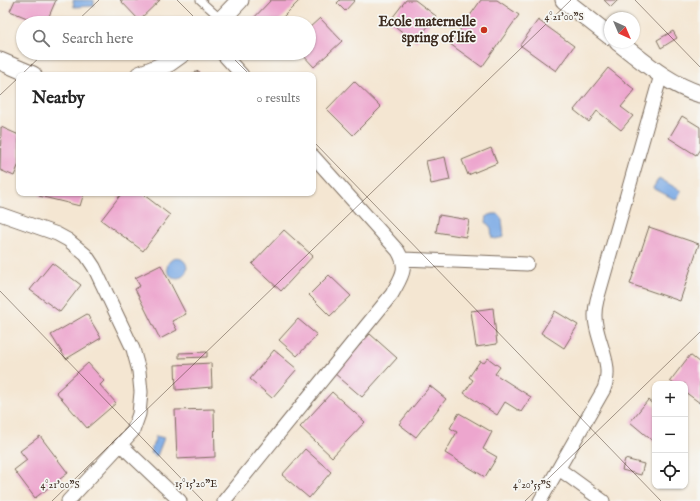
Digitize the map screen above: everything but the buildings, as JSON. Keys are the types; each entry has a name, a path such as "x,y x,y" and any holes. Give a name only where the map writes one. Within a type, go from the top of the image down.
{"street":[{"path":"225,16 240,0"},
{"path":"564,0 604,31"},
{"path":"626,48 678,86 700,94"},
{"path":"146,72 172,60"},
{"path":"228,60 239,72"},
{"path":"0,61 26,72"},
{"path":"540,501 608,378 607,366 595,324 596,306 661,75"},
{"path":"224,501 392,294 404,271 403,259 316,159"},
{"path":"0,214 57,234 68,240 86,255 94,267 133,349 139,371 141,392 139,414 133,431 68,501"},
{"path":"403,259 527,264"},
{"path":"121,445 180,501"},
{"path":"559,469 603,501"}],"lane":[{"path":"200,0 215,16"}],"water":[{"path":"73,0 94,0 94,6 74,7"},
{"path":"659,178 681,191 676,200 653,188"},
{"path":"498,214 502,219 504,237 495,239 492,238 491,228 486,222 487,216"},
{"path":"177,258 184,261 187,268 184,275 177,278 170,275 167,268 170,261"},
{"path":"156,436 164,438 157,456 150,453"}],"place":[{"name":"Ecole maternelle spring of life","path":"484,30"}]}
